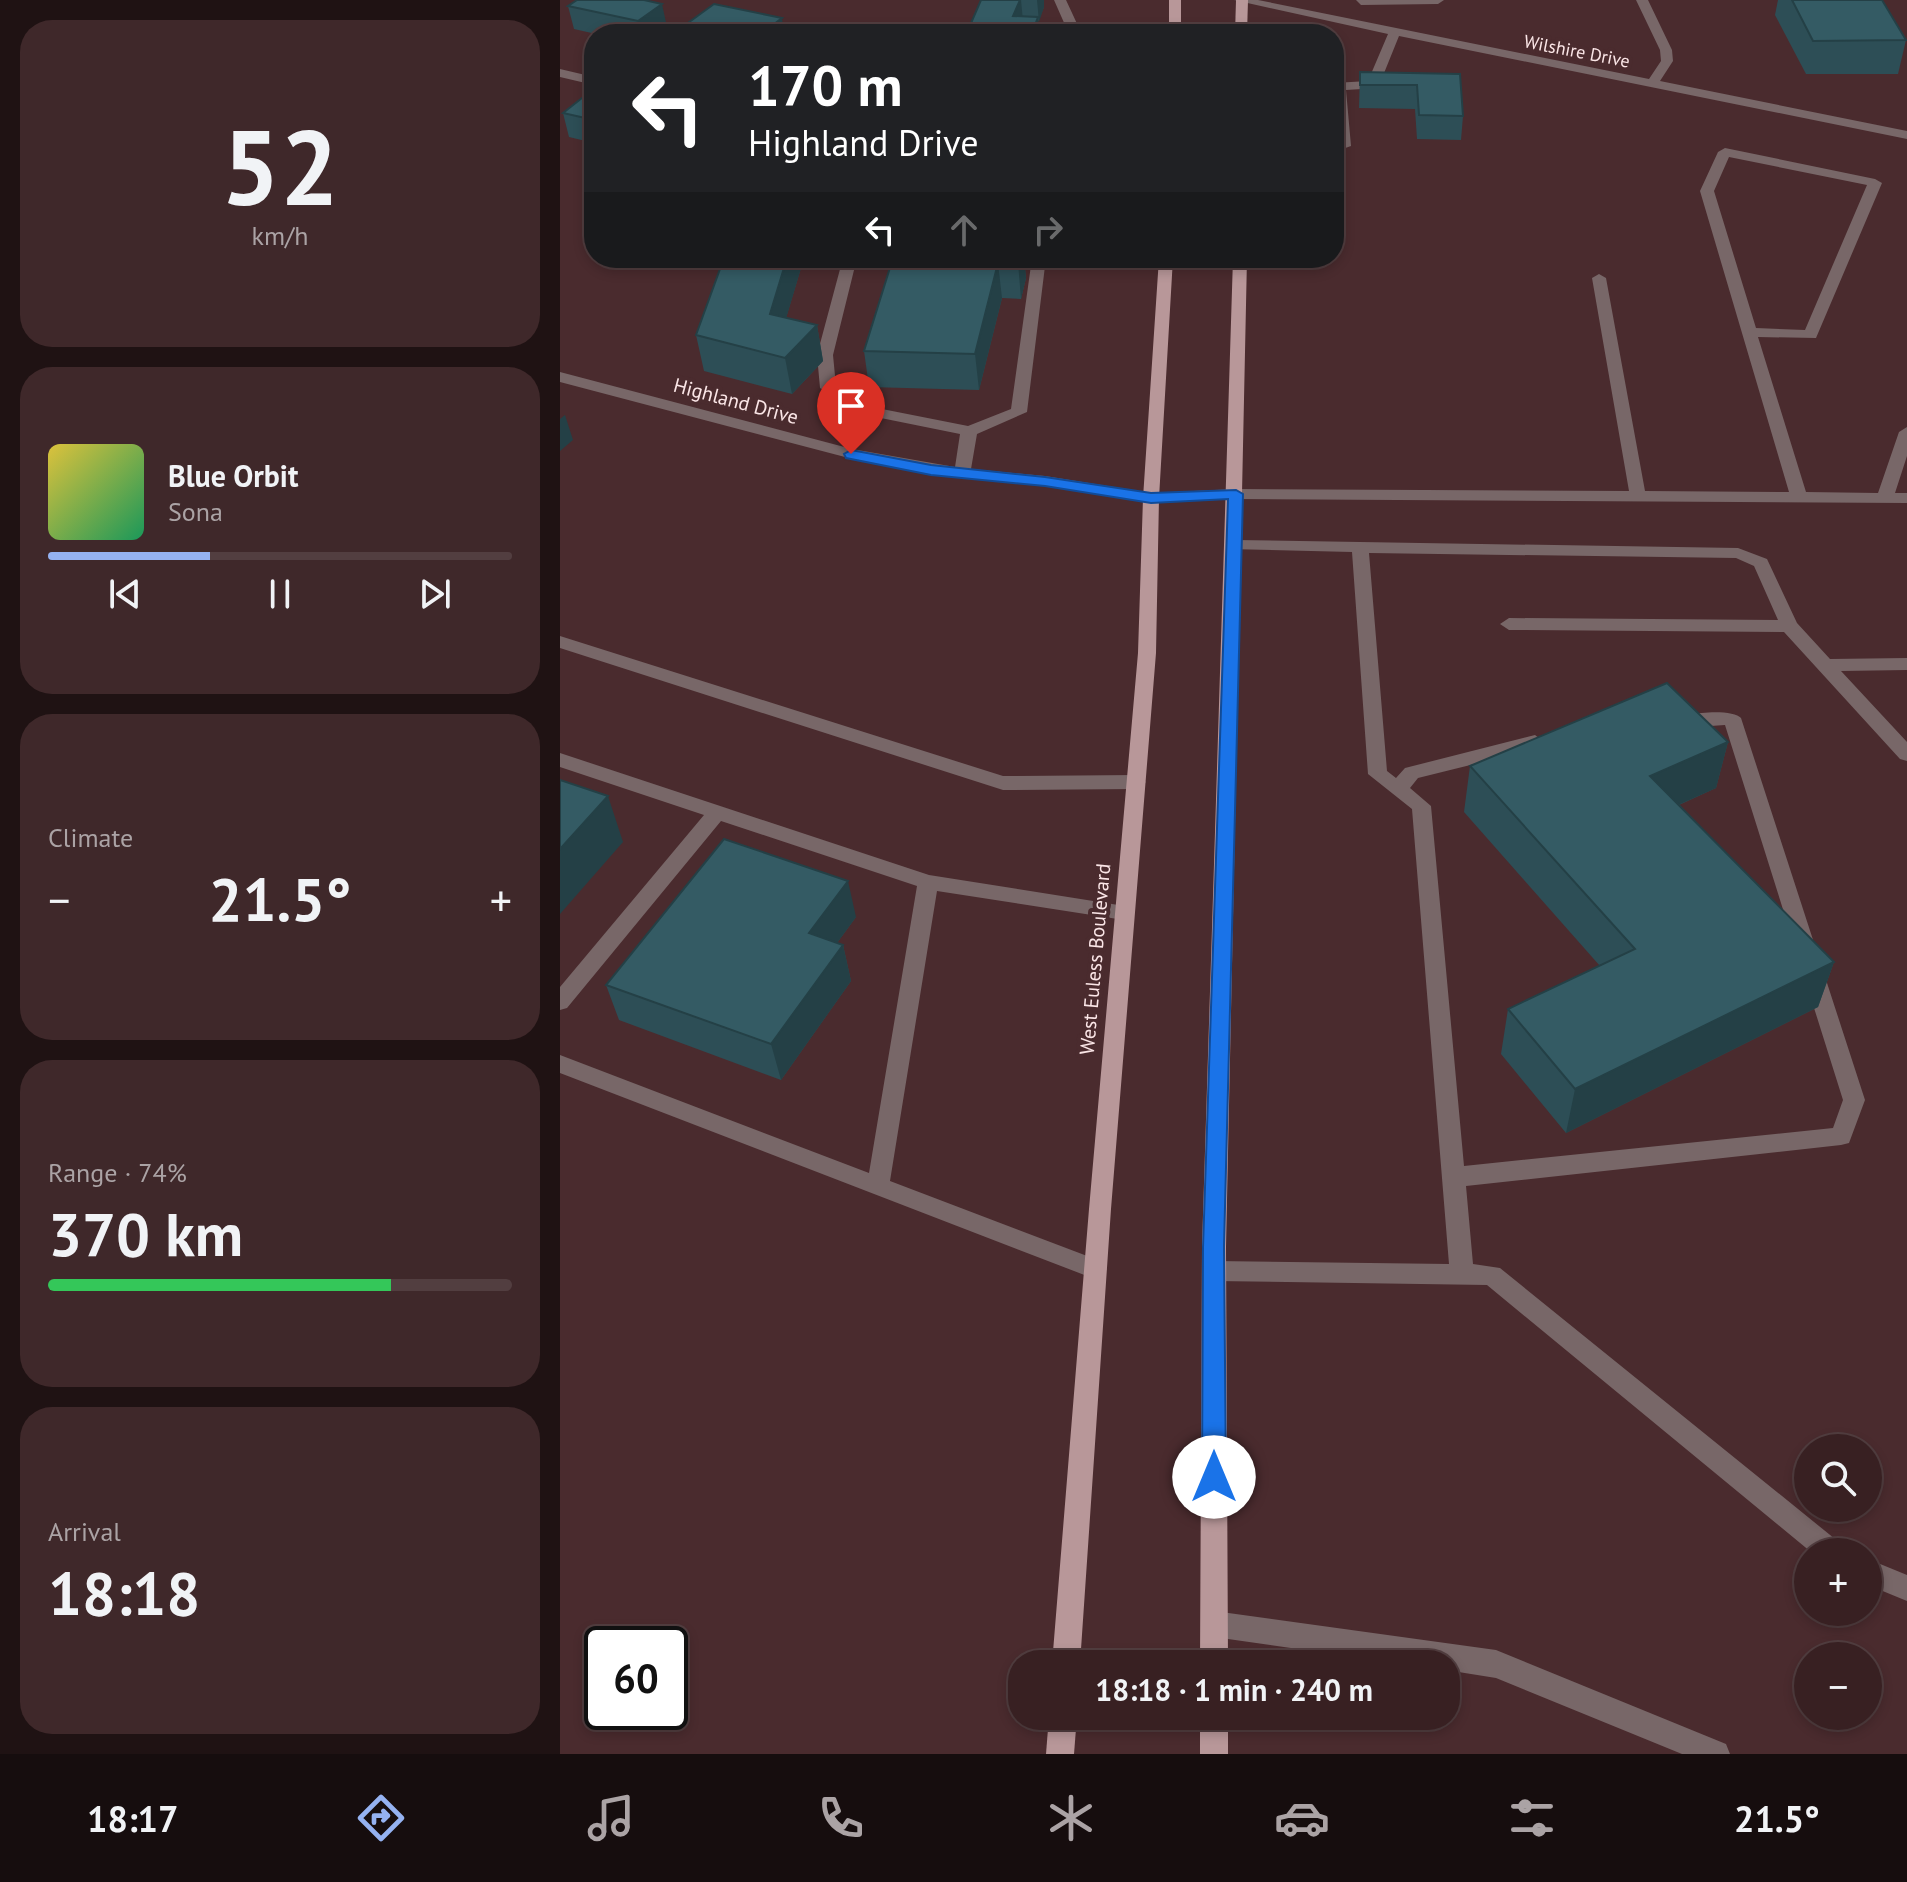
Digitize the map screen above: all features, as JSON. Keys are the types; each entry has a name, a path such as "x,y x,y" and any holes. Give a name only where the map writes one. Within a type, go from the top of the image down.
{"main road":[{"path":"1175,0 1175,24"},
{"path":"1241,0 1241,24"},
{"name":"West Euless Boulevard","path":"1067,1650 1095,1269 1147,653 1151,498 1165,268"},
{"path":"1214,1650 1214,1271 1240,268"},
{"path":"1060,1754 1062,1730"},
{"path":"1214,1730 1214,1754"}],"street":[{"path":"1060,0 1070,24"},
{"name":"Wilshire Drive","path":"1241,0 1907,135"},
{"path":"1353,25 1362,5 1360,1 1438,0"},
{"path":"1642,0 1666,50 1667,61 1652,84"},
{"path":"1344,87 1373,85 1394,33"},
{"path":"560,73 584,79"},
{"path":"1749,332 1811,335 1875,183 1725,152 1707,191 1749,332 1799,497"},
{"path":"847,268 825,355 828,388 872,412 969,431 1019,412 1038,268"},
{"path":"1599,278 1638,496"},
{"name":"Highland Drive","path":"560,377 851,454 962,473 1045,481 1151,498 1236,494 1907,498"},
{"path":"962,473 969,431"},
{"path":"1885,498 1907,432"},
{"path":"1234,545 1738,553 1761,563 1789,626 1907,754"},
{"path":"1360,546 1378,774 1421,806 1462,1274"},
{"path":"1509,624 1789,626"},
{"path":"560,642 1003,783 1136,782"},
{"path":"1825,665 1907,664"},
{"path":"1452,1176 1478,1176 1841,1136 1854,1100 1732,718 1652,724"},
{"path":"1398,788 1412,773 1559,736"},
{"path":"560,760 928,882 1124,912"},
{"path":"560,1002 717,812"},
{"path":"878,1186 928,882"},
{"path":"560,1064 1095,1269"},
{"path":"1214,1271 1492,1275 1814,1538"},
{"path":"1882,1578 1907,1588"},
{"path":"1214,1624 1496,1664 1716,1754"}],"building":[{"path":"577,0 644,0 662,4 638,21 568,6"},
{"path":"981,0 1020,0 1013,16 1038,17 1035,24 971,24"},
{"path":"1792,0 1882,0 1906,40 1813,41"},
{"path":"714,4 782,18 774,24 686,24"},
{"path":"1360,72 1460,74 1463,116 1419,115 1417,85 1360,85"},
{"path":"584,96 584,118 563,113"},
{"path":"720,268 784,268 770,314 817,325 785,358 696,335"},
{"path":"890,268 997,268 975,354 864,351"},
{"path":"1667,683 1728,742 1650,776 1834,962 1575,1089 1508,1009 1635,949 1470,766"},
{"path":"560,780 608,796 560,849"},
{"path":"724,839 848,881 809,933 843,945 771,1044 606,985"}],"route":[{"path":"851,454 931,470 1045,481 1151,498 1236,494 1214,1247 1214,1477"}]}
